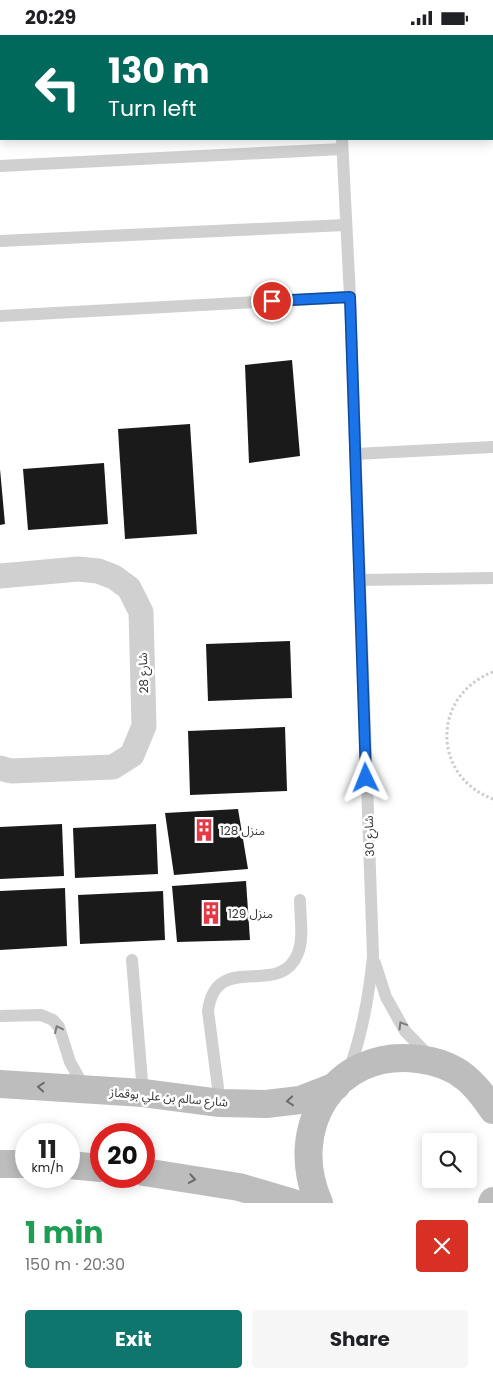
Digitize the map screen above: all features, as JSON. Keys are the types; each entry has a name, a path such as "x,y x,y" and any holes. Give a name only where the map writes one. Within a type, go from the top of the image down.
{"main road":[{"name":"شارع سالم بن علي بوقماز","path":"0,1084 143,1093 220,1103 266,1103 300,1100 341,1081 374,1062 404,1057 435,1061"},
{"path":"435,1061 466,1078 482,1093 493,1110"},
{"path":"466,1078 493,1077"},
{"path":"319,1203 308,1169 309,1133 320,1108 341,1081"},
{"path":"0,1164 15,1164"},
{"path":"155,1174 239,1187 293,1203"}],"street":[{"name":"شارع 28","path":"0,576 78,569 98,571 114,577 129,588 141,612 144,726 132,755 112,767 11,771 0,768"}],"lane":[{"path":"0,166 342,144"},
{"name":"شارع 30","path":"341,1081 361,1038 369,997 373,956 350,297 342,144"},
{"path":"0,241 345,225"},
{"path":"0,316 350,297"},
{"path":"355,454 493,447"},
{"path":"360,580 493,578"},
{"path":"220,1103 208,1011 210,998 216,987 226,979 239,976 268,976 281,973 292,964 298,953 300,940 300,900"},
{"name":"شارع 30","path":"373,956 386,997 405,1031 435,1061"},
{"path":"132,960 143,1093"},
{"path":"0,1016 41,1015 53,1020 59,1027 70,1062 85,1089"}],"path":[{"path":"493,672 469,685 458,697 447,727 447,744 458,774 469,786 493,799"}],"building":[{"path":"292,360 300,456 249,463 245,365"},
{"path":"190,424 197,534 125,539 118,429"},
{"path":"104,463 108,524 28,530 23,469"},
{"path":"0,469 5,524 0,525"},
{"path":"290,641 292,698 208,701 206,644"},
{"path":"285,727 287,791 190,795 188,731"},
{"name":"منزل 128","path":"238,809 248,869 174,875 165,813"},
{"path":"62,824 64,876 0,879 0,827"},
{"path":"156,824 158,874 75,878 73,828"},
{"name":"منزل 129","path":"246,881 250,940 177,942 172,886"},
{"path":"65,888 67,946 0,950 0,891"},
{"path":"163,891 165,940 80,944 78,895"}],"place":[{"name":"منزل 128","path":"204,830"},
{"name":"منزل 129","path":"211,913"}],"route":[{"path":"272,301 350,297 366,778"}]}
